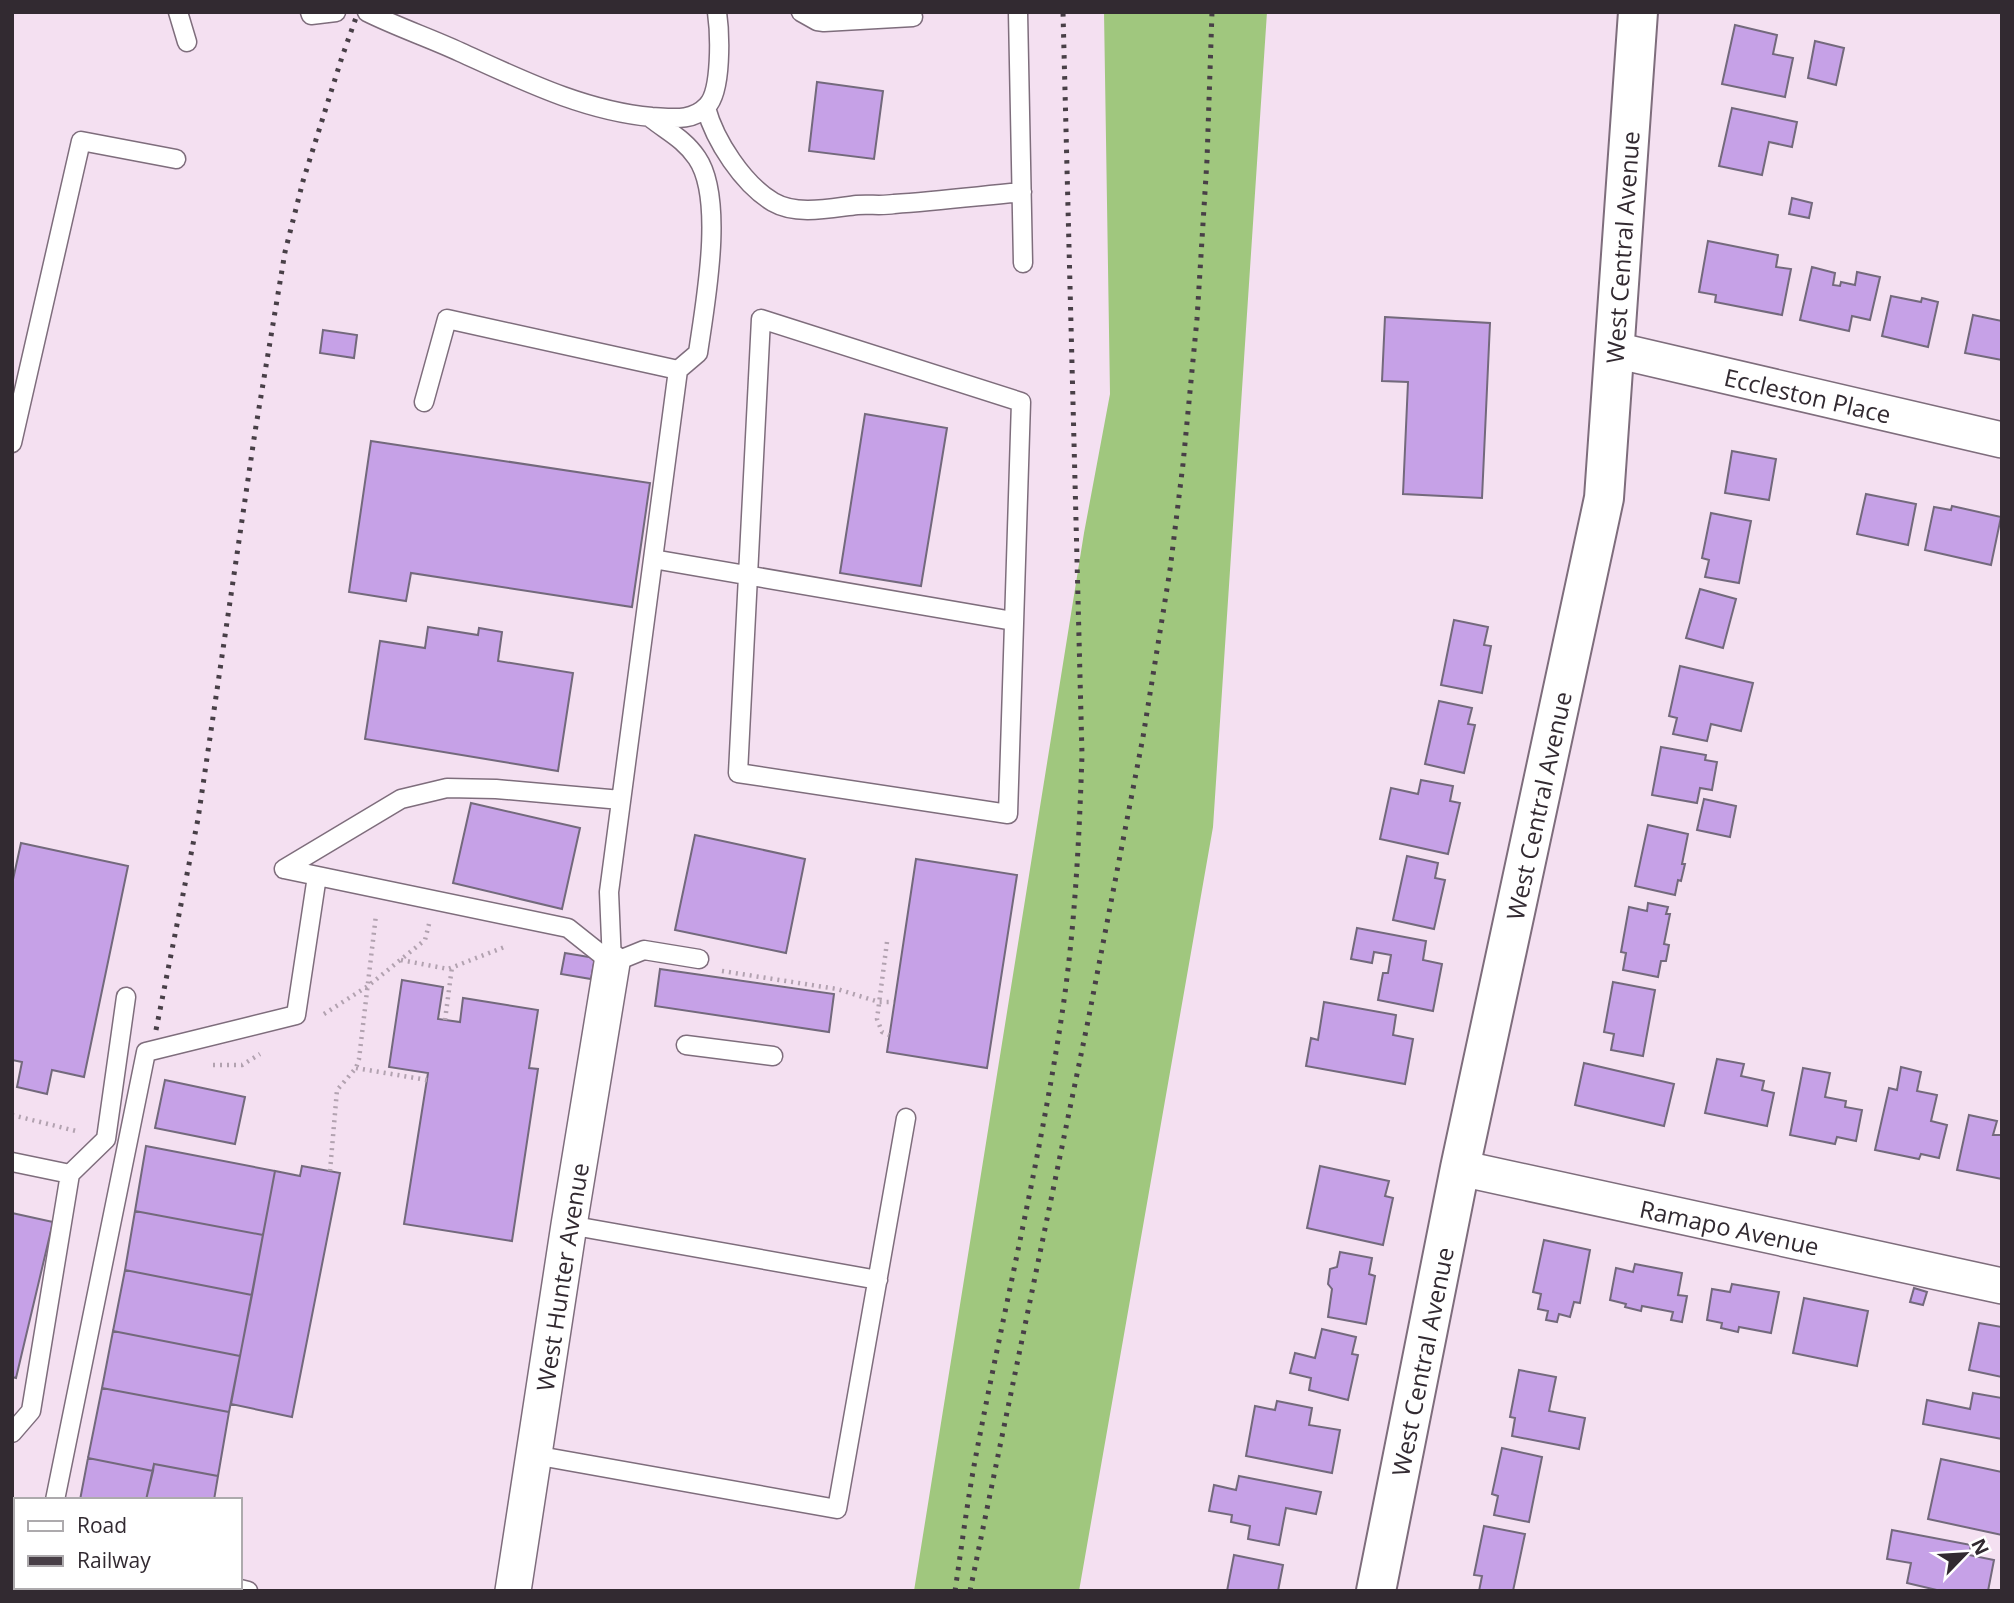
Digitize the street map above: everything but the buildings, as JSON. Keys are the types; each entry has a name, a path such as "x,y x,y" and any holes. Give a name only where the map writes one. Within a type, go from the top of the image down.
{"street":[{"name":"West Central Avenue","path":"1376,1591 1460,1168 1604,498 1638,12"},
{"name":"Eccleston Place","path":"1615,350 2002,440"},
{"name":"West Hunter Avenue","path":"513,1591 612,963"},
{"name":"Ramapo Avenue","path":"1460,1168 2002,1286"}],"lane":[{"path":"178,12 187,42"},
{"path":"310,12 311,15 336,12"},
{"path":"367,12 582,104 629,115 675,119 687,118 706,108 713,96 718,68 718,19 731,12"},
{"path":"801,12 824,22 913,17"},
{"path":"1018,12 1023,262"},
{"path":"706,108 716,135 748,181 774,203 789,207 837,209 1022,192"},
{"path":"612,963 609,892 678,370 698,353 711,249 710,198 698,159 685,142 650,117"},
{"path":"12,443 81,141 176,159"},
{"path":"424,402 447,319 678,370"},
{"path":"761,319 1021,401 1013,621 1008,814 738,774 761,319"},
{"path":"653,559 1013,621"},
{"path":"612,963 568,928 284,869 401,799 447,788 496,789 621,800"},
{"path":"55,1498 146,1052 296,1015 317,876"},
{"path":"612,963 644,950 699,959"},
{"path":"12,1433 31,1411 70,1174 106,1139 126,997"},
{"path":"686,1045 773,1056"},
{"path":"534,1455 837,1509 906,1118"},
{"path":"12,1162 70,1174"},
{"path":"569,1225 878,1280"}],"path":[{"path":"330,1171 337,1090 356,1068 359,1059 377,912"},
{"path":"887,942 877,1019 882,1032 889,1035"},
{"path":"400,960 448,969 507,946"},
{"path":"699,959 725,973 837,989 879,1002 894,1002"},
{"path":"445,1020 452,967"},
{"path":"356,1068 427,1080"}],"green space":[{"path":"1104,12 1267,12 1213,827 1079,1591 914,1591 1084,533 1110,394"}],"railway":[{"path":"156,1030 198,819 255,432 285,252 303,181 358,12"},
{"path":"955,1591 977,1450 1053,1069 1066,982 1076,885 1082,755 1063,12"},
{"path":"970,1591 1088,1021 1143,737 1170,570 1197,319 1207,160 1212,12"}]}
